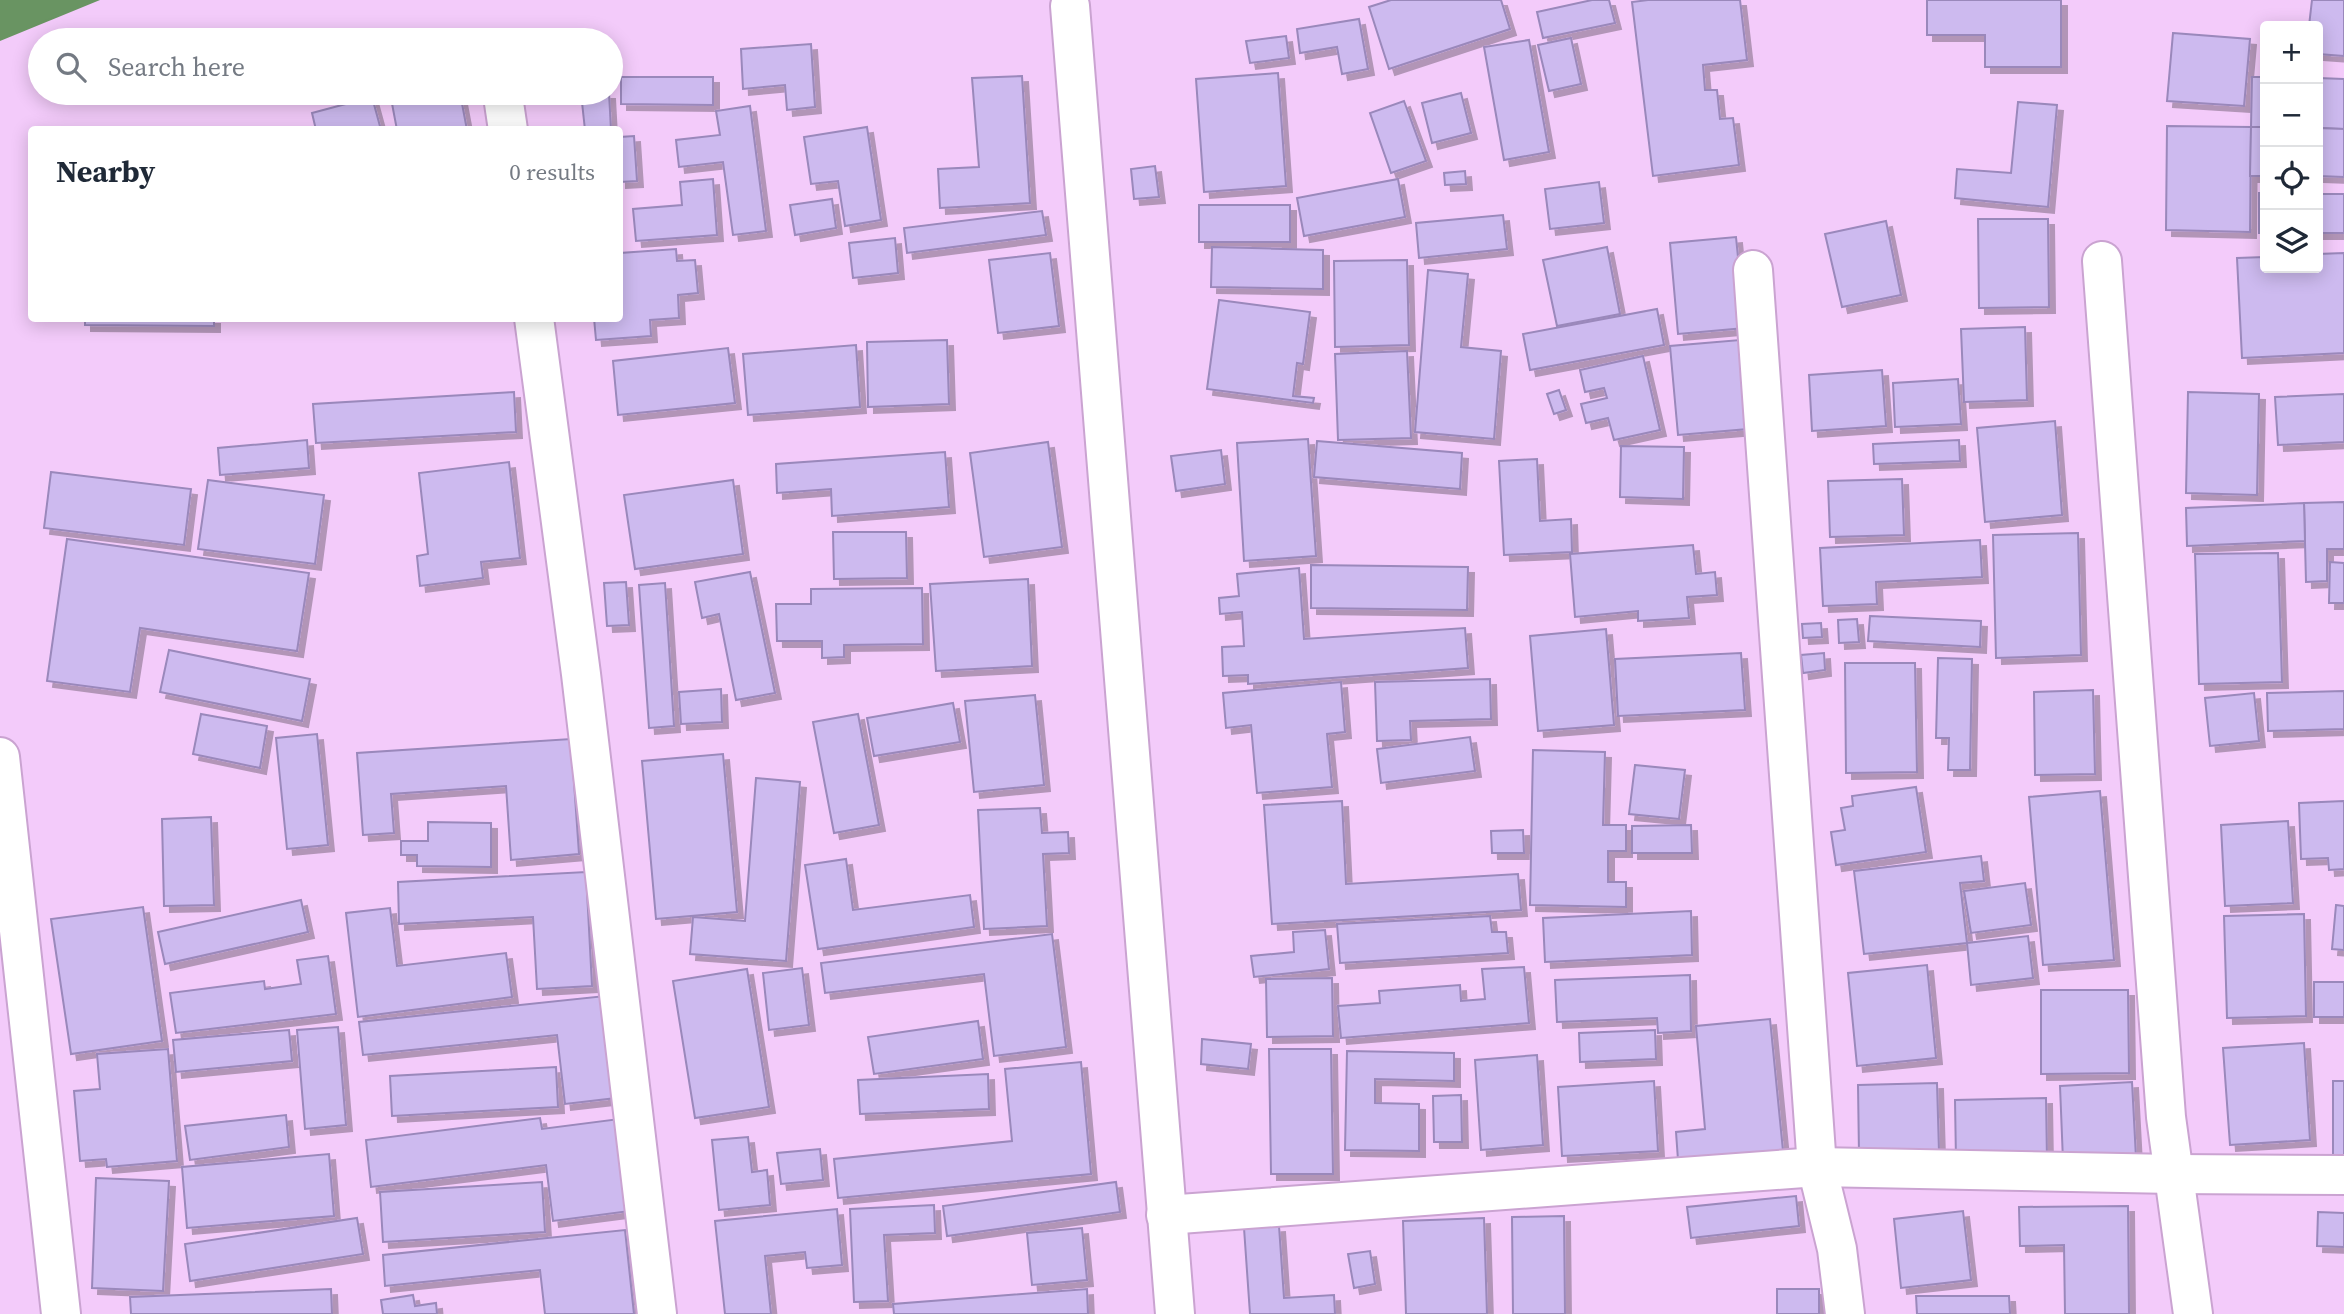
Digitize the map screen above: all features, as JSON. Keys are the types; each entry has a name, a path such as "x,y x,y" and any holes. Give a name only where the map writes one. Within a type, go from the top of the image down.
{"street":[{"path":"1070,6 1175,1314"},
{"path":"2102,261 2166,1116 2193,1314"},
{"path":"1753,270 1817,1167 1837,1249 1845,1314"},
{"path":"535,322 583,687 657,1314"},
{"path":"0,757 61,1314"},
{"path":"1166,1215 1817,1167 2344,1175"}],"shaded area":[{"path":"0,0 100,0 28,28 0,41"}],"building":[{"path":"1391,0 1501,0 1510,29 1389,69 1369,7"},
{"path":"1592,0 1609,0 1615,23 1543,38 1537,12"},
{"path":"1740,0 1747,60 1703,65 1705,90 1717,90 1720,119 1733,118 1739,165 1653,176 1632,2"},
{"path":"1927,0 2061,0 2061,67 1985,67 1985,35 1927,35"},
{"path":"2312,0 2344,0 2344,56 2323,54 2323,21 2310,21"},
{"path":"1359,19 1368,69 1342,74 1337,47 1300,53 1297,29"},
{"path":"2173,33 2250,39 2244,106 2167,101"},
{"path":"1286,36 1289,58 1250,63 1246,41"},
{"path":"1571,38 1581,84 1549,91 1538,45"},
{"path":"1529,40 1549,152 1504,160 1484,47"},
{"path":"811,44 815,107 787,110 785,85 743,89 741,49"},
{"path":"1278,73 1286,186 1204,192 1196,79"},
{"path":"1022,76 1030,203 940,208 938,169 979,167 972,78"},
{"path":"623,77 713,77 713,105 623,104"},
{"path":"2252,77 2260,77 2260,127 2251,127"},
{"path":"2323,78 2344,79 2344,129 2323,128"},
{"path":"1461,93 1471,133 1432,143 1422,103"},
{"path":"1404,101 1426,161 1391,173 1370,113"},
{"path":"2018,102 2057,105 2048,207 1955,198 1957,169 2011,173"},
{"path":"342,105 374,105 380,126 315,126 312,113"},
{"path":"392,105 462,105 466,126 396,126"},
{"path":"582,105 610,105 611,126 585,126"},
{"path":"750,106 766,231 733,235 723,162 679,167 676,140 720,135 716,111"},
{"path":"2167,126 2251,127 2250,232 2166,230"},
{"path":"867,127 881,220 845,226 838,181 811,184 804,137"},
{"path":"2251,127 2260,127 2260,176 2250,176"},
{"path":"2323,128 2344,129 2344,177 2323,176"},
{"path":"634,136 637,181 623,182 623,137"},
{"path":"1155,166 1159,197 1134,199 1131,169"},
{"path":"1465,171 1466,184 1445,185 1444,173"},
{"path":"713,179 717,235 636,241 633,209 682,205 680,182"},
{"path":"1398,179 1405,217 1304,236 1297,198"},
{"path":"1599,182 1604,223 1550,229 1545,189"},
{"path":"2259,193 2260,193 2260,233"},
{"path":"2323,194 2344,194 2344,233 2323,233"},
{"path":"832,199 836,228 795,235 790,205"},
{"path":"1199,205 1290,205 1290,242 1199,242"},
{"path":"1042,211 1046,235 907,253 904,228"},
{"path":"1503,215 1507,249 1419,258 1416,223"},
{"path":"1978,219 2048,219 2049,307 1979,308"},
{"path":"1886,221 1901,295 1842,307 1825,234"},
{"path":"1736,237 1745,328 1678,334 1670,243"},
{"path":"895,238 898,273 853,278 849,243"},
{"path":"1212,247 1323,250 1323,289 1211,287"},
{"path":"1607,247 1620,314 1557,326 1543,260"},
{"path":"676,249 677,261 695,260 698,293 678,295 679,318 650,320 651,336 596,340 594,322 623,322 623,253"},
{"path":"1050,253 1059,326 998,333 989,260"},
{"path":"2344,253 2344,353 2242,358 2237,258 2260,257 2260,273 2323,273 2323,254"},
{"path":"1407,260 1409,345 1335,347 1334,261"},
{"path":"1428,270 1468,274 1461,347 1501,351 1494,439 1415,432"},
{"path":"1219,300 1310,312 1303,364 1297,363 1293,396 1314,398 1313,403 1207,389"},
{"path":"1657,309 1664,345 1530,370 1523,334"},
{"path":"85,322 214,322 214,326 85,325"},
{"path":"2025,327 2027,400 1964,402 1961,329"},
{"path":"947,340 949,404 868,407 867,342"},
{"path":"1740,340 1748,429 1678,435 1670,346"},
{"path":"856,345 860,407 748,415 743,354"},
{"path":"728,348 735,403 618,415 613,361"},
{"path":"1407,351 1411,438 1338,440 1335,354"},
{"path":"1643,356 1660,430 1614,440 1608,418 1586,423 1581,404 1607,398 1604,388 1585,392 1580,370"},
{"path":"1882,370 1886,426 1812,431 1809,375"},
{"path":"1958,379 1961,424 1895,427 1893,383"},
{"path":"1559,390 1566,410 1554,414 1547,394"},
{"path":"514,392 516,432 316,443 313,404"},
{"path":"2188,392 2259,394 2257,495 2186,493"},
{"path":"2344,394 2344,442 2278,445 2275,397"},
{"path":"2055,421 2062,515 1985,522 1977,428"},
{"path":"1308,439 1316,556 1244,561 1237,443"},
{"path":"307,440 309,468 220,475 218,448"},
{"path":"1959,440 1960,461 1874,464 1873,444"},
{"path":"1317,441 1462,453 1460,489 1314,477"},
{"path":"1048,442 1062,547 984,557 970,453"},
{"path":"1621,446 1684,447 1683,499 1620,497"},
{"path":"1221,450 1225,484 1176,491 1171,456"},
{"path":"945,452 949,507 832,516 831,489 777,493 776,464"},
{"path":"1537,459 1540,521 1571,519 1572,552 1504,555 1499,461"},
{"path":"509,462 520,558 481,562 483,578 420,586 417,556 428,554 419,473"},
{"path":"51,472 191,489 184,545 44,528"},
{"path":"1902,479 1904,535 1830,537 1828,481"},
{"path":"208,480 324,495 315,564 198,549"},
{"path":"733,480 743,554 635,569 624,495"},
{"path":"2344,502 2344,549 2327,549 2327,581 2306,582 2304,503"},
{"path":"2304,503 2305,541 2187,546 2186,508"},
{"path":"833,532 906,532 907,578 834,579"},
{"path":"2078,533 2081,655 1996,658 1993,535"},
{"path":"67,539 309,573 297,651 140,628 130,692 47,681"},
{"path":"1980,540 1982,577 1876,582 1877,604 1823,606 1820,548"},
{"path":"1693,545 1696,574 1715,572 1717,595 1687,597 1689,618 1638,621 1638,611 1575,617 1570,554"},
{"path":"2278,553 2282,682 2199,684 2195,554"},
{"path":"2330,562 2344,563 2344,603 2329,603"},
{"path":"1311,565 1468,567 1467,610 1311,608"},
{"path":"1299,568 1304,639 1465,628 1468,668 1248,684 1248,675 1223,676 1222,647 1244,646 1242,612 1220,614 1219,598 1239,596 1237,574"},
{"path":"750,572 775,693 736,700 719,614 702,618 695,582"},
{"path":"1028,579 1032,666 936,671 930,584"},
{"path":"626,582 629,625 607,626 604,583"},
{"path":"665,583 674,726 649,728 639,585"},
{"path":"922,588 923,644 844,645 844,657 822,658 822,641 777,641 776,604 811,604 811,589"},
{"path":"1870,616 1981,621 1980,647 1868,641"},
{"path":"1857,619 1859,642 1839,643 1838,620"},
{"path":"1821,623 1822,637 1803,638 1802,624"},
{"path":"1606,629 1614,725 1538,731 1530,636"},
{"path":"169,650 310,679 302,721 160,692"},
{"path":"1741,653 1745,710 1618,716 1615,659"},
{"path":"1824,653 1825,670 1803,673 1801,655"},
{"path":"1938,658 1972,659 1970,770 1948,770 1949,738 1936,738"},
{"path":"1845,663 1915,663 1917,772 1846,773"},
{"path":"1490,679 1491,719 1410,721 1411,740 1377,741 1375,682"},
{"path":"1341,682 1345,732 1327,734 1332,787 1257,793 1251,725 1226,728 1223,693"},
{"path":"721,689 722,722 681,724 679,692"},
{"path":"2093,690 2095,774 2035,775 2034,692"},
{"path":"2344,691 2344,729 2268,731 2267,693"},
{"path":"2254,693 2259,741 2210,746 2205,698"},
{"path":"1035,695 1044,785 974,792 965,701"},
{"path":"953,703 960,742 874,756 867,718"},
{"path":"201,714 267,726 260,768 193,754"},
{"path":"858,714 879,825 834,833 813,722"},
{"path":"317,734 328,845 287,849 276,738"},
{"path":"1470,737 1475,771 1381,783 1377,749"},
{"path":"571,739 579,854 511,860 506,786 391,794 394,833 363,835 357,753"},
{"path":"1533,750 1605,752 1603,825 1626,825 1626,851 1608,851 1608,882 1626,882 1626,907 1530,905"},
{"path":"723,754 737,912 656,919 642,761"},
{"path":"1635,765 1685,770 1679,819 1629,814"},
{"path":"756,778 800,782 786,961 690,954 693,917 745,921"},
{"path":"1916,787 1926,852 1836,865 1831,832 1845,830 1841,808 1853,806 1852,796"},
{"path":"2100,791 2114,960 2043,965 2029,797"},
{"path":"1342,801 1346,884 1518,874 1521,910 1272,924 1264,805"},
{"path":"2344,801 2344,869 2329,870 2328,858 2301,859 2299,803"},
{"path":"1040,808 1042,833 1068,832 1069,853 1043,854 1047,926 984,929 978,810"},
{"path":"211,817 214,905 164,906 162,819"},
{"path":"2288,821 2293,903 2225,906 2221,825"},
{"path":"428,822 491,823 491,867 417,866 417,855 401,855 401,841 428,841"},
{"path":"1691,825 1692,853 1632,853 1632,826"},
{"path":"1523,830 1524,853 1492,853 1491,831"},
{"path":"1981,856 1984,881 1960,883 1967,943 1864,954 1854,871"},
{"path":"846,859 853,910 970,895 974,927 818,949 805,865"},
{"path":"586,872 592,986 537,989 533,917 399,924 398,882"},
{"path":"2025,883 2031,925 1971,933 1964,891"},
{"path":"301,900 308,932 165,964 158,932"},
{"path":"2336,905 2344,906 2344,950 2332,949"},
{"path":"143,907 162,1041 71,1054 51,919"},
{"path":"390,908 397,966 506,953 512,997 358,1017 346,913"},
{"path":"1691,911 1692,955 1545,962 1543,918"},
{"path":"2304,914 2306,1016 2227,1018 2224,916"},
{"path":"1490,916 1492,932 1506,932 1508,953 1340,963 1337,924"},
{"path":"1325,930 1329,969 1254,977 1251,956 1294,952 1293,932"},
{"path":"1052,934 1066,1047 994,1056 984,974 825,993 821,963"},
{"path":"2028,936 2033,978 1971,985 1967,943"},
{"path":"328,956 336,1014 176,1033 170,993 264,981 265,989 301,984 297,960"},
{"path":"1927,965 1936,1058 1857,1066 1848,973"},
{"path":"1524,967 1529,1023 1341,1038 1338,1006 1380,1003 1379,991 1460,985 1461,1001 1485,999 1482,969"},
{"path":"802,968 809,1025 769,1030 763,973"},
{"path":"747,969 769,1107 695,1118 673,981"},
{"path":"1690,975 1691,1031 1658,1033 1657,1018 1557,1022 1555,980"},
{"path":"1332,978 1333,1036 1267,1037 1266,979"},
{"path":"2314,982 2344,982 2344,1017 2314,1017"},
{"path":"2041,990 2128,990 2129,1073 2041,1074"},
{"path":"605,996 616,1098 565,1104 557,1035 363,1055 359,1022"},
{"path":"1770,1019 1783,1151 1678,1160 1676,1132 1705,1129 1696,1026"},
{"path":"978,1021 983,1059 874,1074 868,1037"},
{"path":"338,1027 346,1125 305,1129 297,1030"},
{"path":"289,1030 292,1061 176,1072 173,1040"},
{"path":"1655,1030 1656,1059 1580,1062 1579,1033"},
{"path":"1202,1039 1251,1044 1248,1069 1201,1064"},
{"path":"2304,1043 2310,1140 2230,1145 2223,1048"},
{"path":"168,1049 177,1161 107,1167 106,1159 80,1161 74,1091 100,1089 97,1054"},
{"path":"1269,1049 1331,1049 1333,1174 1271,1174"},
{"path":"1347,1051 1454,1053 1454,1081 1375,1079 1375,1103 1419,1104 1419,1151 1345,1150"},
{"path":"1537,1055 1543,1145 1481,1150 1475,1060"},
{"path":"1081,1062 1091,1174 838,1198 834,1159 1012,1141 1005,1069"},
{"path":"556,1067 558,1107 392,1116 390,1076"},
{"path":"988,1074 989,1109 860,1114 858,1080"},
{"path":"1654,1081 1658,1151 1562,1156 1558,1087"},
{"path":"2333,1081 2344,1081 2344,1156 2333,1156"},
{"path":"2132,1082 2136,1158 2063,1161 2060,1086"},
{"path":"1937,1083 1939,1152 1859,1154 1858,1085"},
{"path":"1461,1095 1462,1142 1434,1142 1433,1096"},
{"path":"2046,1098 2047,1160 1956,1161 1955,1100"},
{"path":"286,1115 289,1147 190,1160 185,1126"},
{"path":"540,1118 542,1129 619,1119 630,1211 553,1221 546,1165 371,1187 366,1140"},
{"path":"748,1137 752,1172 767,1170 770,1205 719,1210 712,1140"},
{"path":"820,1149 823,1180 781,1184 777,1153"},
{"path":"329,1154 334,1216 187,1228 182,1167"},
{"path":"96,1178 169,1181 163,1291 92,1288"},
{"path":"542,1182 545,1232 383,1242 380,1192"},
{"path":"1116,1182 1120,1212 947,1236 943,1206"},
{"path":"1796,1196 1799,1226 1691,1238 1687,1207"},
{"path":"934,1205 935,1233 884,1235 888,1301 854,1302 850,1209"},
{"path":"2128,1206 2129,1314 2065,1314 2064,1245 2020,1246 2019,1207"},
{"path":"837,1209 842,1265 807,1268 805,1252 765,1256 771,1314 725,1314 715,1221"},
{"path":"1963,1211 1971,1280 1901,1288 1894,1219"},
{"path":"2318,1212 2344,1213 2344,1247 2317,1246"},
{"path":"1564,1216 1565,1314 1513,1314 1512,1217"},
{"path":"357,1218 363,1254 190,1281 185,1244"},
{"path":"1484,1218 1487,1314 1406,1314 1403,1221"},
{"path":"1279,1226 1284,1298 1334,1295 1335,1314 1250,1314 1244,1228"},
{"path":"1082,1228 1087,1280 1032,1285 1027,1233"},
{"path":"625,1230 634,1314 545,1314 540,1270 385,1286 383,1255"},
{"path":"1370,1251 1375,1284 1354,1288 1348,1254"},
{"path":"331,1289 332,1314 131,1314 130,1297"},
{"path":"1087,1289 1088,1314 894,1314 893,1304"},
{"path":"1777,1289 1819,1289 1819,1314 1777,1314"},
{"path":"413,1295 415,1306 436,1303 437,1314 383,1314 381,1300"},
{"path":"1916,1296 2009,1296 2010,1314 1917,1314"}]}
